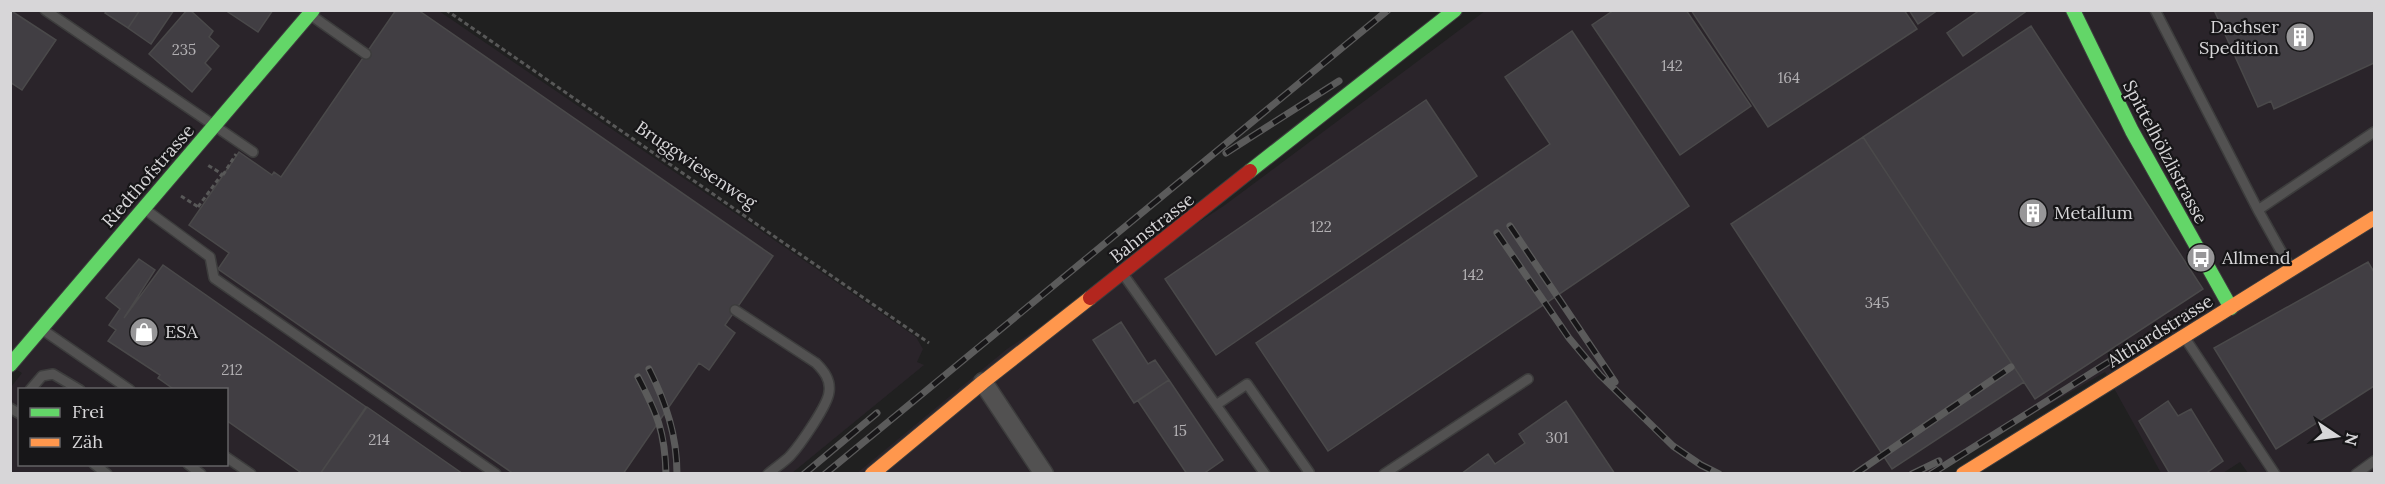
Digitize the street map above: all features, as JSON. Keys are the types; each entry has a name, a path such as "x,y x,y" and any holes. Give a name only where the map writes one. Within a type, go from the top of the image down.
{"street":[{"name":"Bahnstrasse","path":"872,474 983,382 1123,274 1455,10"},
{"name":"Spittelhölzlistrasse","path":"2073,10 2132,131 2231,308"},
{"name":"Riedthofstrasse","path":"10,365 312,13"},
{"name":"Althardstrasse","path":"1963,474 2373,223"},
{"path":"983,382 1044,474"}],"lane":[{"path":"45,10 253,152"},
{"path":"2155,10 2292,271"},
{"path":"312,13 366,54"},
{"path":"2258,210 2374,132"},
{"path":"144,208 210,257 214,278 496,474"},
{"path":"1123,274 1265,474"},
{"path":"735,310 816,363 824,371 828,380 830,390 822,410 790,456 768,474"},
{"path":"42,329 126,388"},
{"path":"2184,337 2275,474"},
{"path":"32,388 42,376 48,374 59,375 77,388"},
{"path":"1384,474 1528,379"},
{"path":"1216,405 1247,384 1309,472 1307,474"},
{"path":"228,458 251,474"},
{"path":"2356,474 2374,461"}],"path":[{"name":"Bruggwiesenweg","path":"446,10 928,343"},
{"path":"198,207 242,145"},
{"path":"191,154 222,175"}],"shaded area":[{"path":"10,11 439,11 916,337 923,349 917,362 924,365 792,473 11,473 11,387 22,373 10,366"},
{"path":"1485,11 2374,11 2374,473 2248,473 2240,462 2223,473 2161,473 2105,372 1932,473 856,474 1007,349 1225,205"}],"building":[{"path":"10,10 56,40 22,90 10,82"},
{"path":"107,10 140,10 128,28 105,13"},
{"path":"140,10 174,10 151,44 128,28"},
{"path":"187,10 190,10 213,31 209,37 219,46 205,63 211,69 192,92 149,54"},
{"path":"225,10 273,10 258,32"},
{"path":"396,10 418,10 773,256 725,325 735,333 709,370 699,363 623,474 514,474 218,269 229,253 189,225 239,152 272,175 274,172 281,177"},
{"path":"1614,10 1686,10 1751,106 1680,155 1592,25"},
{"path":"1691,10 1904,10 1917,29 1768,127"},
{"path":"1909,10 1938,10 1918,24"},
{"path":"1980,10 2028,10 1963,56 1947,33"},
{"name":"Dachser Spedition","path":"2214,10 2374,10 2374,63 2274,109 2271,101 2258,107"},
{"name":"Metallum","path":"2031,26 2203,289 2035,399 1863,137"},
{"path":"1572,31 1689,206 1328,451 1256,343 1550,144 1505,77"},
{"path":"1426,100 1477,176 1216,355 1165,279"},
{"path":"1863,137 2024,382 1892,469 1731,224"},
{"path":"139,259 155,270 124,318 163,265 366,407 320,474 303,474 228,421 228,388 172,388 158,378 160,375 108,341 116,330 109,325 120,309 106,298"},
{"path":"2368,262 2374,272 2374,386 2276,449 2214,348"},
{"path":"1121,322 1148,364 1155,360 1169,380 1134,403 1093,340"},
{"path":"1169,380 1223,460 1203,474 1187,474 1138,401"},
{"path":"1566,401 1615,474 1461,474 1488,454 1495,464 1525,443 1519,434"},
{"path":"2168,401 2178,416 2191,409 2223,461 2205,474 2170,474 2139,421"},
{"path":"367,407 463,474 320,474"}],"railway":[{"path":"825,474 1388,10"},
{"path":"1226,153 1339,81"},
{"path":"1510,226 1615,382"},
{"path":"1497,233 1569,338 1600,375 1673,446 1719,474"},
{"path":"1931,474 2196,307"},
{"path":"1855,474 2011,367"},
{"path":"649,369 661,394 673,433 677,474"},
{"path":"638,377 659,423 664,446 666,474"},
{"path":"804,474 877,413"},
{"path":"1912,474 1939,461"}],"traffic: fast":[{"path":"10,365 313,10"},
{"path":"1250,171 1455,10"},
{"path":"2073,10 2132,131 2231,308"}],"traffic: slow":[{"path":"1963,474 2374,218"},
{"path":"872,474 983,382 1090,298"}],"traffic: jam":[{"path":"1090,298 1250,171"}],"place":[{"name":"Dachser Spedition","path":"2300,37"},
{"name":"Metallum","path":"2033,213"},
{"name":"Allmend","path":"2201,258"},
{"name":"ESA","path":"144,332"}]}
